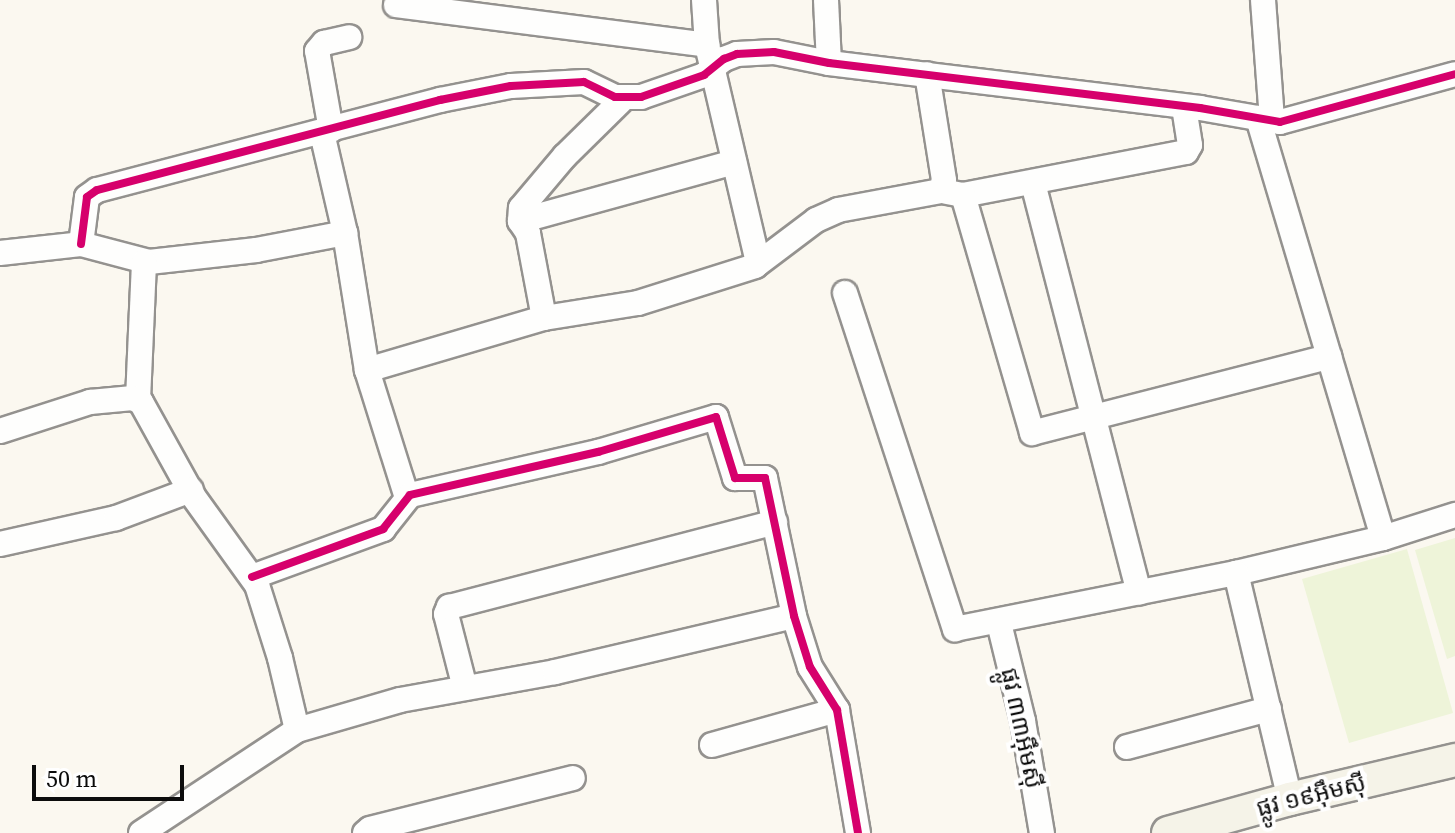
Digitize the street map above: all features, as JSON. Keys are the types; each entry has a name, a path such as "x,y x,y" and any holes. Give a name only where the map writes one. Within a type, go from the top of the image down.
{"street":[{"path":"704,0 707,45 758,263"},
{"path":"826,0 829,63"},
{"path":"1263,0 1265,120 1329,357 1383,538"},
{"path":"396,5 707,45"},
{"path":"349,37 324,43 317,51 326,132 367,370 407,498"},
{"path":"81,244 87,197 97,190 511,86 584,82 623,99 641,97 713,70 731,56 774,52 829,63 1285,121 1455,74"},
{"path":"927,74 944,180 952,193 1030,430 1034,433 1329,357"},
{"path":"544,318 528,233 520,221 524,202 623,99"},
{"path":"367,370 544,318 638,303 758,263 827,214 1033,183 1186,152 1190,145 1184,107"},
{"path":"520,221 734,162"},
{"path":"1033,183 1139,593"},
{"path":"0,253 81,244 144,262 256,250 345,233"},
{"path":"144,262 138,400 191,490 252,577 280,658 297,730"},
{"path":"845,293 952,626 960,630 1236,573 1383,538 1455,515"},
{"path":"0,431 90,402 138,400"},
{"path":"252,577 383,529 407,498 598,452 716,417 735,478 765,476 794,616 810,667 837,710 858,833"},
{"path":"0,544 116,518 191,490"},
{"path":"465,688 446,614 449,607 775,522"},
{"path":"1236,573 1290,799"},
{"path":"141,833 297,730 400,700 681,644 794,616"},
{"name":"ផ្លូវ ៣៣អ៊ឹមស៊ី","path":"999,623 1023,721 1042,833"},
{"path":"1127,747 1269,709"},
{"path":"712,745 837,710"},
{"name":"ផ្លូវ ១៩អ៊ឹមស៊ី","path":"1168,833 1290,799 1455,760"},
{"path":"365,833 370,829 573,778"}],"green space":[{"path":"1455,538 1455,656 1447,659 1415,550"},
{"path":"1407,549 1453,713 1349,743 1302,579"}],"cycle path":[{"path":"81,244 87,197 97,190 440,100 511,86 584,82 615,97 641,97 704,75 724,59 737,54 774,52 829,63 1200,108 1280,122 1455,74"},
{"path":"252,577 383,529 410,495 598,452 716,417 735,478 765,478 794,616 810,667 837,710 858,833"}]}
